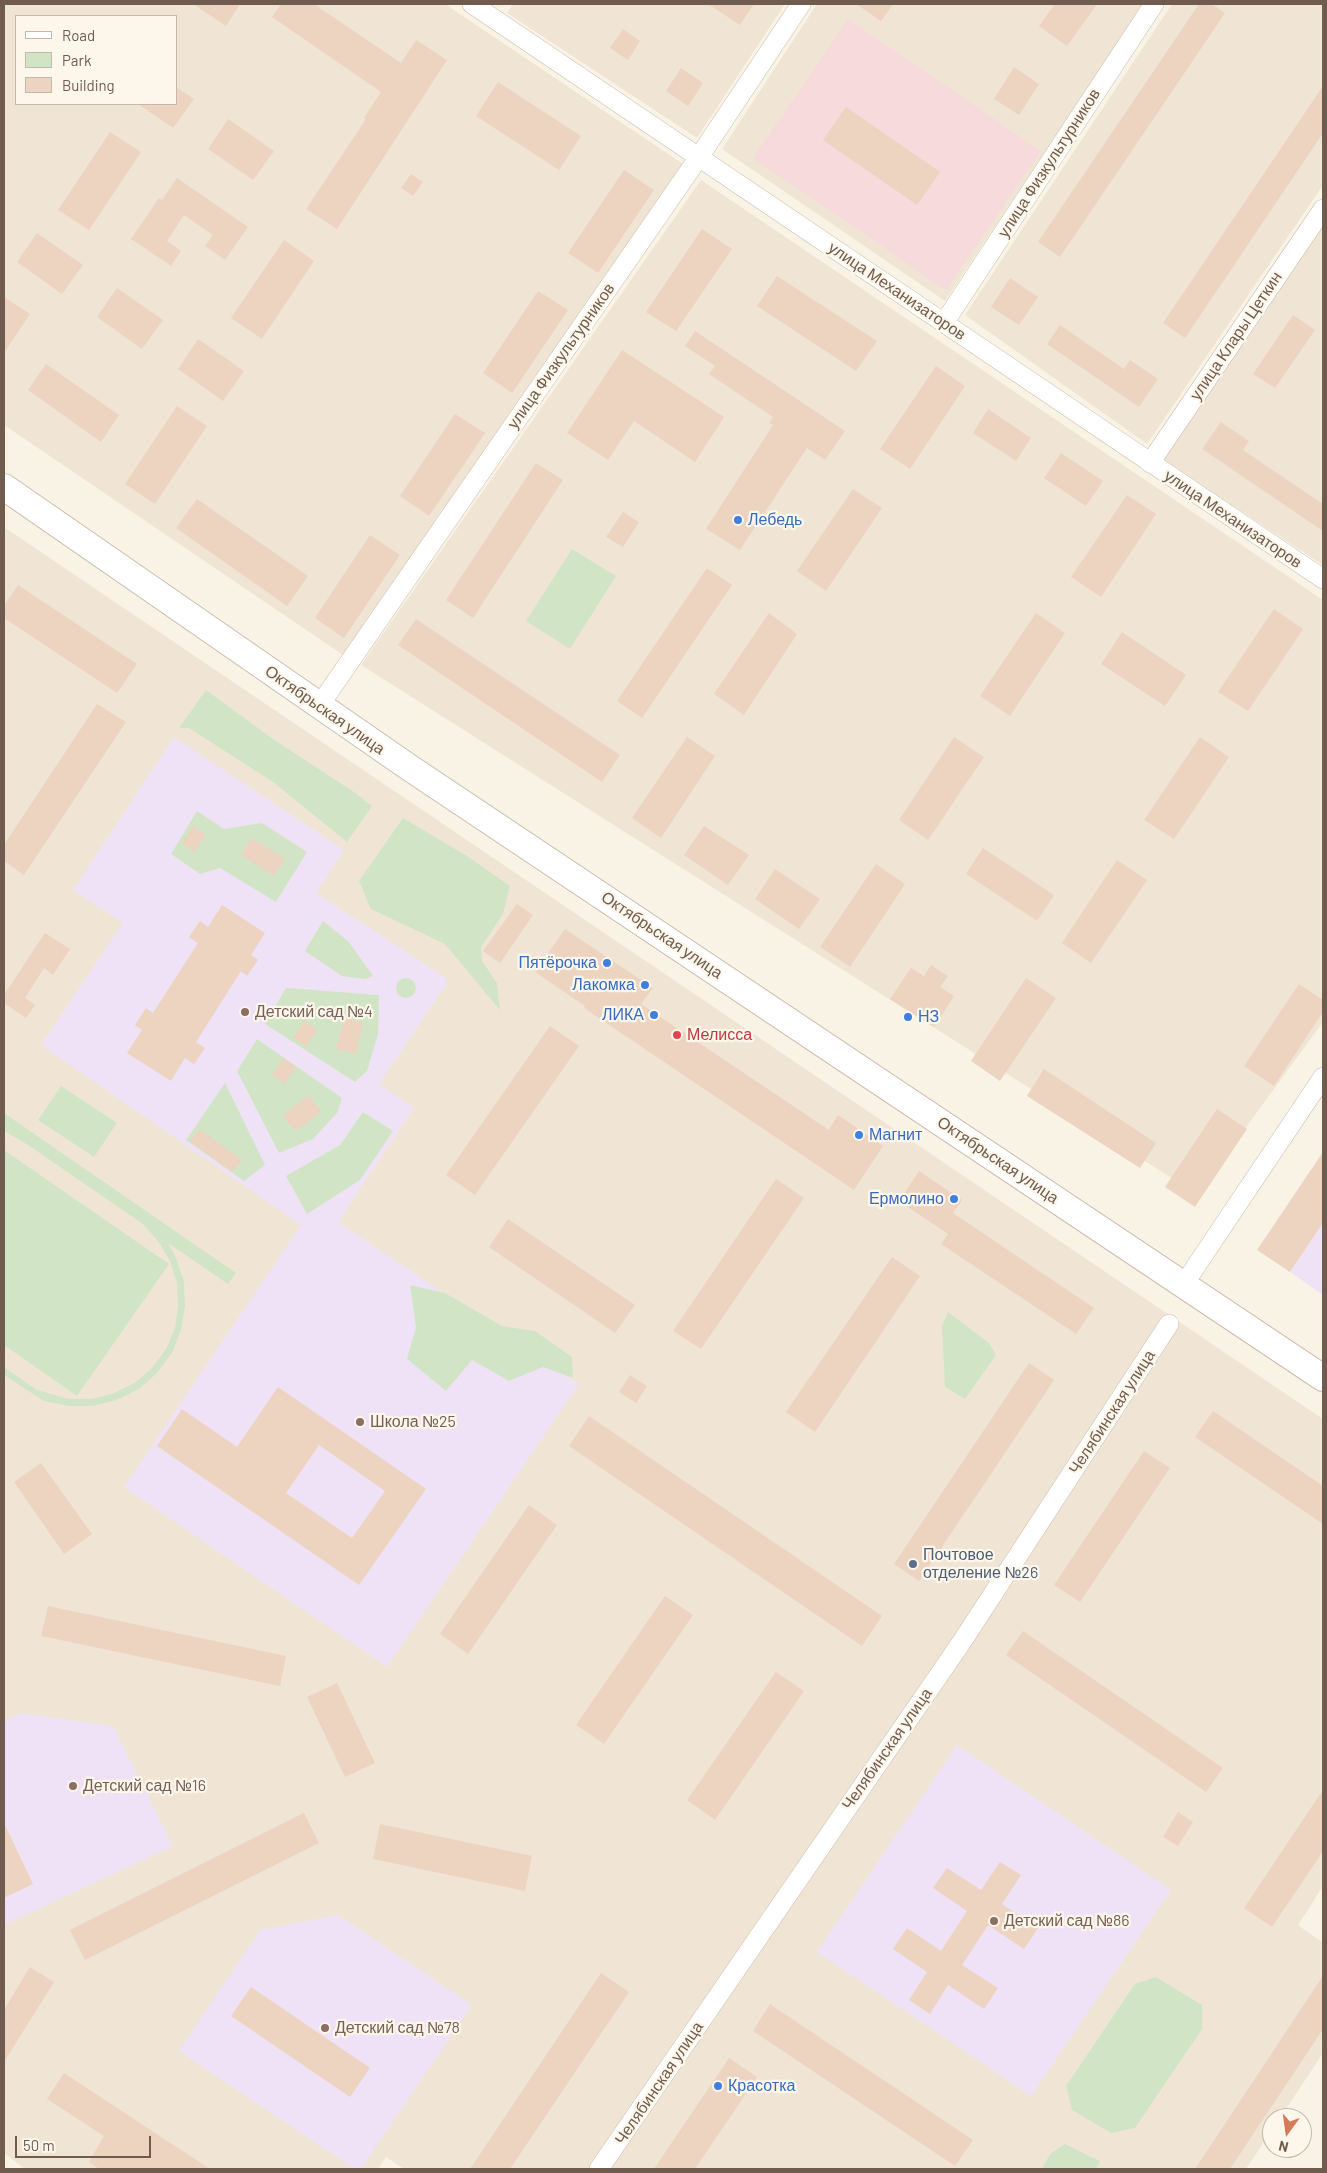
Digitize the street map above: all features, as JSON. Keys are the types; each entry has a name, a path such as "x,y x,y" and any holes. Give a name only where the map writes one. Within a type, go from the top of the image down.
{"main road":[{"name":"Октябрьская улица","path":"4,487 319,706 1323,1378"}],"street":[{"name":"улица Механизаторов","path":"472,4 494,10 699,157 1323,579"},
{"name":"улица Физкультурников","path":"319,706 699,157 801,4"},
{"name":"улица Физкультурников","path":"944,323 1154,4"},
{"name":"улица Клары Цеткин","path":"1150,463 1323,209"},
{"path":"1184,1284 1323,1077"},
{"name":"Челябинская улица","path":"599,2169 960,1643 1169,1324"}],"shaded area":[{"path":"4,4 445,4 686,166 343,655 4,425"},
{"path":"513,4 785,4 697,138 507,13"},
{"path":"817,4 1144,4 945,301 722,149"},
{"path":"1172,4 1323,4 1323,185 1147,444 965,315"},
{"path":"848,19 1041,151 946,290 753,158"},
{"path":"701,180 1323,600 1323,1022 1197,1194 361,665"},
{"path":"1323,226 1323,565 1163,460"},
{"path":"4,527 1323,1419 1323,1886 1298,1925 1323,1943 1323,2053 1287,2108 1262,2108 1262,2145 1246,2169 404,2169 386,2157 378,2169 25,2169 4,2153"},
{"path":"174,737 344,850 316,893 449,980 379,1084 414,1108 338,1222 579,1384 387,1667 124,1487 301,1225 41,1045 123,923 73,890"},
{"path":"1323,1223 1323,1295 1290,1272"},
{"name":"Детский сад №16","path":"20,1713 113,1726 173,1846 4,1925 4,1721"},
{"name":"Детский сад №86","path":"957,1745 1171,1890 1031,2096 817,1952"},
{"name":"Детский сад №78","path":"338,1915 472,2005 361,2169 355,2169 179,2051 260,1930"}],"green space":[{"path":"572,549 616,576 570,649 526,621"},
{"path":"206,690 273,739 357,794 372,806 347,842 273,782 189,728 179,728"},
{"path":"197,811 224,829 262,823 307,852 276,902 220,868 200,874 171,854"},
{"path":"403,818 467,856 510,886 503,914 481,947 482,961 497,983 500,1010 445,944 371,909 359,881"},
{"path":"323,921 348,941 373,976 365,979 342,976 305,951"},
{"path":"402,978 410,978 416,984 416,992 410,998 402,998 396,992 396,984"},
{"path":"286,988 379,995 378,1034 367,1071 355,1082 265,1024"},
{"path":"257,1039 342,1098 337,1113 313,1139 279,1153 237,1071"},
{"path":"225,1083 265,1165 244,1181 186,1140"},
{"path":"61,1086 117,1123 94,1157 38,1120"},
{"path":"363,1112 393,1131 360,1180 307,1214 286,1176 340,1145"},
{"path":"4,1113 236,1273 228,1284 168,1243 176,1258 184,1281 185,1306 181,1330 172,1353 157,1373 139,1389 117,1400 93,1406 68,1406 44,1401 4,1375 4,1367 37,1390 69,1399 92,1399 114,1393 135,1383 152,1368 166,1349 175,1328 178,1306 177,1283 170,1261 158,1241 143,1224 28,1145 4,1131"},
{"path":"4,1150 169,1264 77,1396 4,1345"},
{"path":"410,1285 445,1293 502,1326 535,1331 572,1357 573,1378 543,1367 509,1381 472,1360 446,1391 407,1359 416,1327"},
{"path":"948,1312 989,1343 996,1355 965,1399 945,1387 942,1326"},
{"path":"1156,1977 1202,2005 1202,2029 1135,2128 1111,2133 1072,2110 1066,2086 1135,1984"},
{"path":"1065,2144 1100,2161 1096,2169 1042,2169 1050,2154"}],"building":[{"path":"193,4 240,4 226,26"},
{"path":"281,4 314,4 401,63 416,40 447,60 337,229 306,209 366,119 364,118 381,92 272,17"},
{"path":"708,4 754,4 740,25"},
{"path":"856,4 893,4 881,21"},
{"path":"1055,4 1097,4 1067,46 1039,26"},
{"path":"1199,4 1212,4 1225,13 1060,257 1038,242"},
{"path":"623,29 640,41 628,60 610,48"},
{"path":"1014,67 1039,84 1019,115 994,99"},
{"path":"681,68 703,83 688,106 666,91"},
{"path":"498,82 581,136 559,170 476,116"},
{"path":"1323,86 1323,133 1185,338 1163,323"},
{"path":"178,88 194,99 173,128 139,105 178,105"},
{"path":"846,107 940,172 917,205 823,140"},
{"path":"228,119 274,151 253,180 208,149"},
{"path":"110,132 141,152 89,230 58,210"},
{"path":"624,170 654,190 598,273 568,253"},
{"path":"411,174 423,182 413,196 401,188"},
{"path":"177,178 248,227 225,260 205,246 213,235 184,215 167,241 181,251 171,266 131,239 159,198 162,200"},
{"path":"702,229 732,249 676,331 646,312"},
{"path":"37,233 83,265 62,294 17,262"},
{"path":"284,240 314,261 262,339 231,318"},
{"path":"777,276 877,341 856,371 757,306"},
{"path":"1010,278 1038,297 1019,325 991,307"},
{"path":"117,288 163,320 142,349 97,317"},
{"path":"538,291 568,310 512,393 483,373"},
{"path":"4,297 30,314 4,353"},
{"path":"1293,315 1315,330 1275,388 1253,374"},
{"path":"1060,325 1124,369 1130,360 1158,379 1139,407 1047,344"},
{"path":"695,331 845,431 825,460 807,448 740,550 706,529 773,425 769,423 773,417 709,374 715,366 685,346"},
{"path":"198,339 244,371 223,401 178,369"},
{"path":"622,350 724,417 695,462 634,421 608,460 567,433"},
{"path":"46,364 119,415 101,442 28,390"},
{"path":"936,366 965,386 910,469 880,449"},
{"path":"177,406 207,426 155,504 125,484"},
{"path":"988,409 1031,438 1016,461 973,433"},
{"path":"455,414 485,433 429,516 400,496"},
{"path":"1221,422 1249,441 1243,450 1323,504 1323,531 1202,449"},
{"path":"1061,453 1103,481 1086,506 1044,478"},
{"path":"536,463 563,480 473,618 446,600"},
{"path":"853,489 882,508 826,591 797,571"},
{"path":"1127,495 1156,514 1101,597 1071,577"},
{"path":"197,499 308,576 287,606 176,528"},
{"path":"623,512 639,522 623,547 606,537"},
{"path":"370,535 400,555 344,638 315,618"},
{"path":"707,568 732,585 642,718 617,701"},
{"path":"18,585 137,664 117,693 4,618 4,606"},
{"path":"1274,609 1303,629 1248,711 1218,692"},
{"path":"769,613 797,634 744,715 714,694"},
{"path":"1036,613 1065,633 1010,716 980,696"},
{"path":"416,619 620,755 602,782 398,645"},
{"path":"1122,632 1186,675 1165,706 1101,664"},
{"path":"97,704 126,722 24,875 4,861 4,845"},
{"path":"687,737 715,756 661,838 632,818"},
{"path":"954,737 984,757 928,840 899,820"},
{"path":"1200,737 1229,757 1174,839 1144,820"},
{"path":"193,826 206,835 195,852 182,843"},
{"path":"704,826 749,855 728,885 684,855"},
{"path":"252,838 285,859 274,876 241,855"},
{"path":"983,848 1054,895 1037,921 966,874"},
{"path":"1117,860 1147,880 1091,963 1062,943"},
{"path":"876,864 905,884 850,967 820,947"},
{"path":"775,869 820,899 799,929 755,899"},
{"path":"517,904 533,915 500,963 483,951"},
{"path":"222,905 265,933 251,955 258,960 247,976 241,971 196,1042 205,1048 194,1064 185,1058 171,1081 127,1053 142,1030 135,1025 146,1008 153,1013 198,943 189,937 200,921 208,927"},
{"path":"565,929 653,988 641,1004 829,1130 838,1115 883,1146 854,1190 584,1008 585,1006 535,972"},
{"path":"45,933 70,949 53,975 44,968 25,998 35,1005 26,1018 4,1003 4,995"},
{"path":"931,965 948,976 940,987 954,996 934,1027 890,999 911,968 924,976"},
{"path":"1026,978 1056,998 1000,1081 971,1061"},
{"path":"1299,984 1323,1000 1323,1012 1274,1086 1244,1066"},
{"path":"344,1018 363,1023 356,1054 336,1049"},
{"path":"304,1021 318,1030 306,1046 293,1038"},
{"path":"550,1026 579,1046 475,1195 446,1175"},
{"path":"283,1058 296,1067 285,1084 272,1075"},
{"path":"1044,1069 1156,1143 1140,1168 1027,1096"},
{"path":"308,1095 321,1111 296,1131 283,1116"},
{"path":"1217,1109 1247,1129 1195,1207 1165,1187"},
{"path":"199,1129 242,1160 233,1172 190,1142"},
{"path":"1323,1152 1323,1223 1290,1272 1257,1250"},
{"path":"919,1171 962,1200 953,1213 1094,1308 1076,1334 941,1244 948,1234 899,1201"},
{"path":"776,1179 804,1198 701,1349 673,1331"},
{"path":"508,1219 635,1305 615,1333 489,1247"},
{"path":"892,1257 920,1276 815,1432 786,1412"},
{"path":"1029,1363 1054,1380 919,1581 894,1564"},
{"path":"630,1375 647,1386 636,1403 619,1392"},
{"path":"278,1387 426,1489 359,1585 157,1446 182,1409 237,1447","holes":["319,1445 385,1491 352,1538 286,1493"]},
{"path":"1213,1411 1323,1486 1323,1524 1195,1437"},
{"path":"589,1416 882,1616 862,1646 569,1446"},
{"path":"1144,1451 1170,1468 1080,1602 1054,1585"},
{"path":"41,1463 92,1534 64,1554 14,1482"},
{"path":"529,1505 557,1525 468,1654 440,1634"},
{"path":"665,1596 693,1615 604,1744 576,1725"},
{"path":"48,1606 286,1656 280,1686 41,1636"},
{"path":"1023,1631 1223,1768 1206,1792 1006,1655"},
{"path":"776,1672 804,1691 715,1820 687,1800"},
{"path":"337,1683 375,1763 345,1777 307,1697"},
{"path":"1323,1790 1323,1851 1272,1927 1244,1908"},
{"path":"1178,1812 1193,1822 1178,1846 1163,1837"},
{"path":"304,1813 319,1843 85,1960 70,1930"},
{"path":"4,1823 33,1884 4,1898"},
{"path":"380,1824 532,1856 525,1891 373,1859"},
{"path":"1000,1862 1021,1875 1002,1904 1038,1928 1024,1949 988,1925 962,1965 998,1988 984,2009 948,1985 930,2014 909,2000 927,1972 893,1949 907,1928 941,1951 967,1911 933,1888 947,1868 981,1890"},
{"path":"30,1967 54,1982 4,2062 4,2010"},
{"path":"601,1973 629,1992 510,2169 470,2169"},
{"path":"1323,1976 1323,2029 1271,2108 1262,2108 1262,2121 1230,2169 1195,2169"},
{"path":"251,1987 370,2068 350,2097 231,2016"},
{"path":"770,2004 973,2140 955,2166 753,2031"},
{"path":"729,2058 757,2077 695,2169 654,2169"},
{"path":"64,2073 210,2169 99,2169 89,2162 104,2136 47,2099"}],"place":[{"name":"Лебедь","path":"738,520"},
{"name":"Пятёрочка","path":"607,963"},
{"name":"Лакомка","path":"645,985"},
{"name":"Детский сад №4","path":"245,1012"},
{"name":"ЛИКА","path":"654,1015"},
{"name":"НЗ","path":"908,1017"},
{"name":"Мелисса","path":"677,1035"},
{"name":"Магнит","path":"859,1135"},
{"name":"Ермолино","path":"954,1199"},
{"name":"Школа №25","path":"360,1422"},
{"name":"Почтовое отделение №26","path":"913,1564"},
{"name":"Детский сад №16","path":"73,1786"},
{"name":"Детский сад №86","path":"994,1921"},
{"name":"Детский сад №78","path":"325,2028"},
{"name":"Красотка","path":"718,2086"}]}
